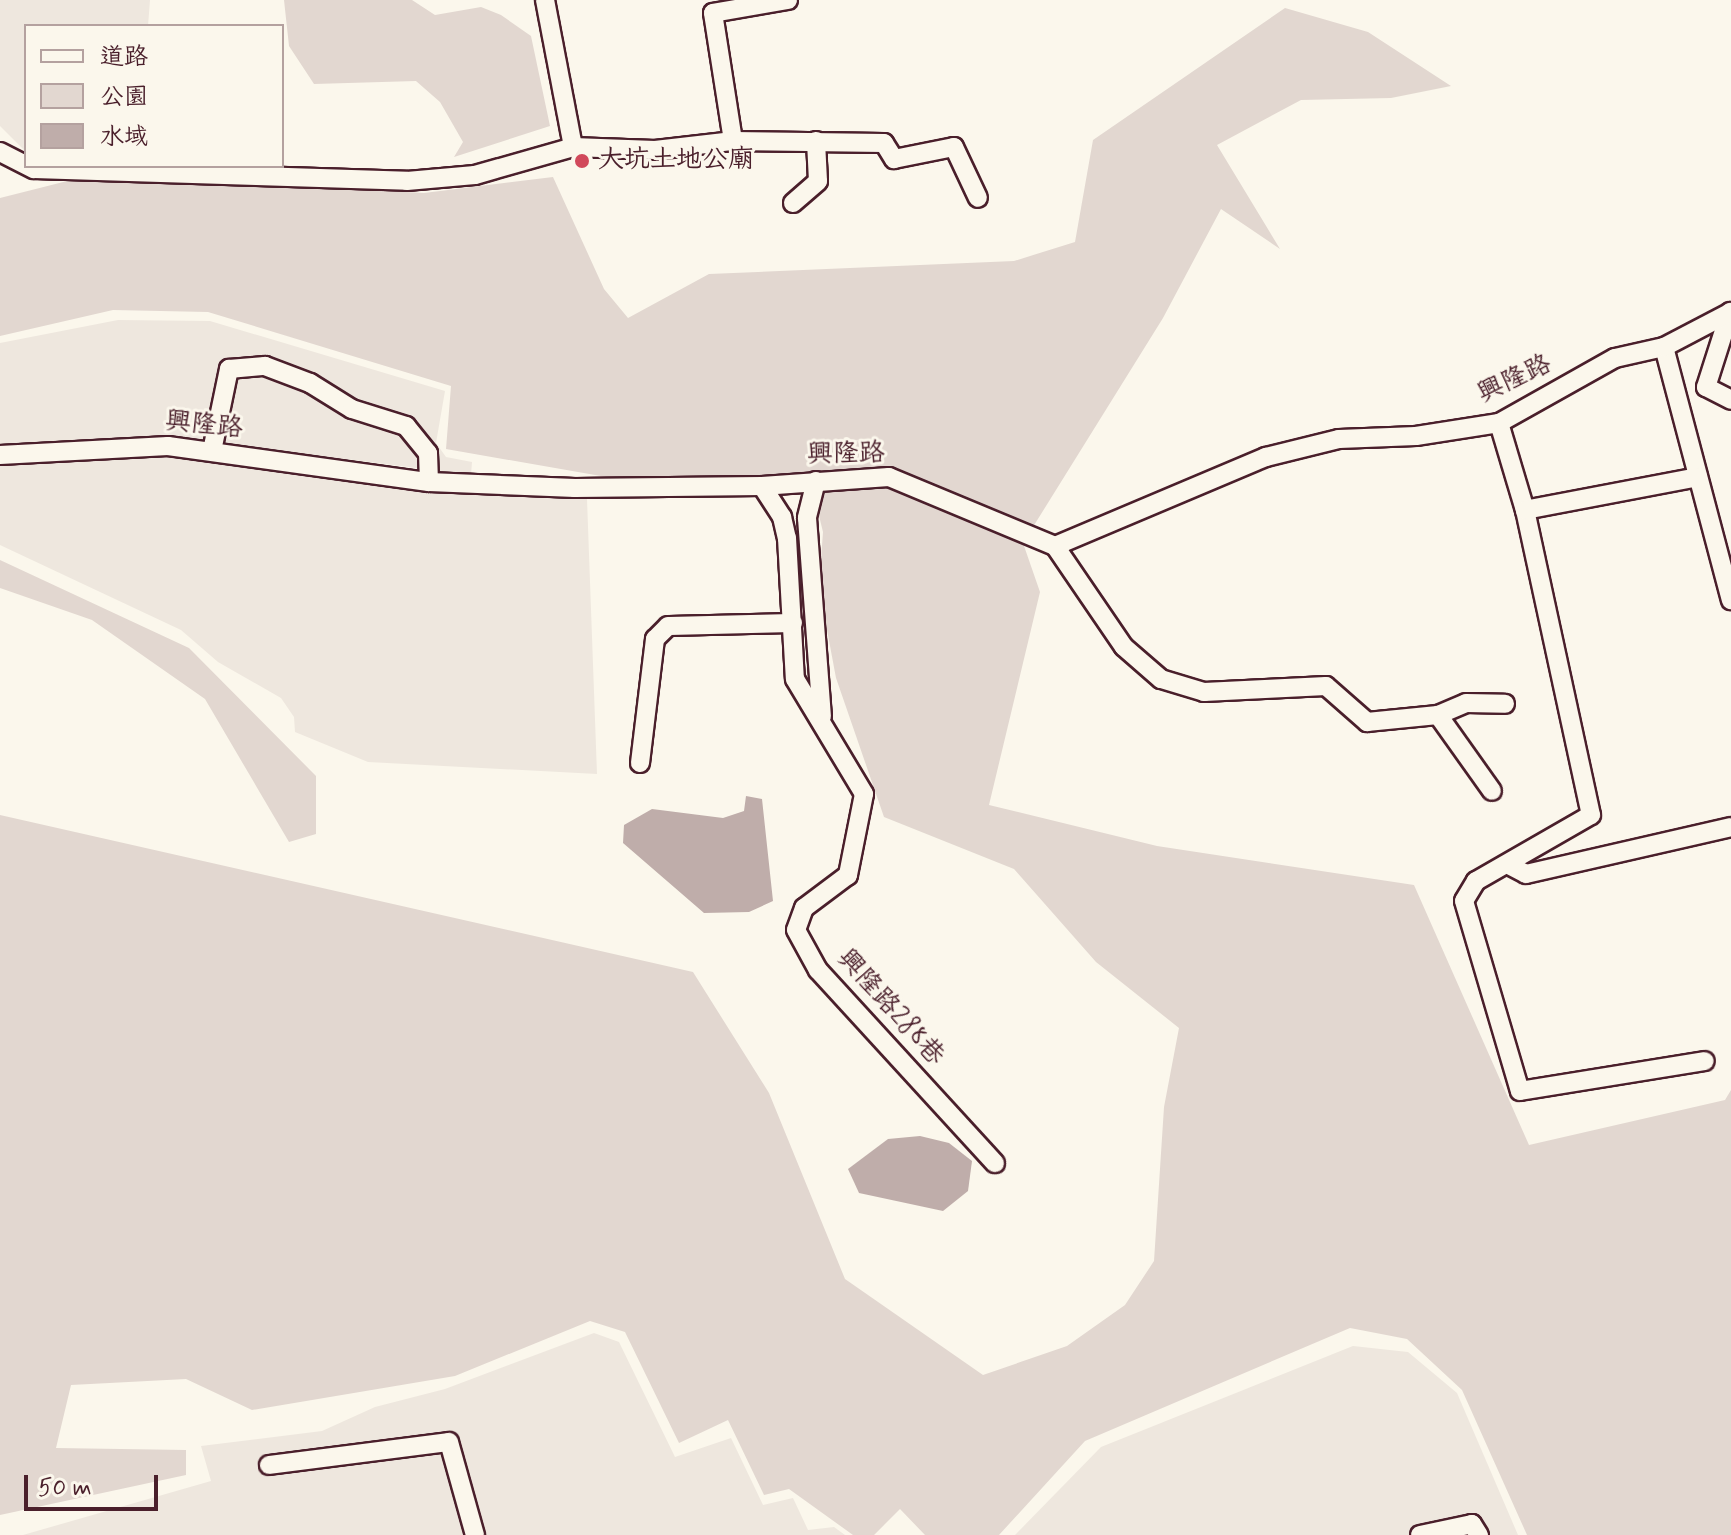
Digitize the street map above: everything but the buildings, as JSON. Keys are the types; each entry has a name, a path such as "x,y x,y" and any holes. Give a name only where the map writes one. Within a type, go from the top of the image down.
{"street":[{"path":"545,0 573,147"},
{"path":"733,141 713,13 788,0"},
{"path":"32,168 407,181 475,175 573,147 655,150 733,141 884,143 894,159 954,147 978,198"},
{"path":"793,203 818,181 816,141"},
{"path":"0,152 24,164"},
{"path":"1731,312 1706,387 1731,400"},
{"name":"興隆路","path":"0,455 168,446 429,482 575,488 762,486 889,477 1055,546 1266,457 1339,439 1416,436 1499,423 1615,358 1664,347 1731,312"},
{"path":"1664,347 1731,600"},
{"path":"212,451 229,369 265,366 310,383 352,409 406,426 428,453 429,482"},
{"path":"1499,423 1525,510 1591,815 1509,865 1476,881 1464,901 1520,1091 1705,1061"},
{"path":"1525,510 1698,477"},
{"path":"816,481 807,518 822,720"},
{"name":"興隆路288巷","path":"762,486 782,517 787,538 795,679 864,794 860,829 848,875 804,908 796,930 818,970 995,1163"},
{"path":"1055,546 1124,647 1161,679 1204,692 1326,686 1367,722 1438,715 1466,703 1505,704"},
{"path":"640,763 655,639 668,626 793,623"},
{"path":"1438,715 1492,791"},
{"path":"1509,865 1526,874 1731,827"},
{"path":"269,1465 449,1442 475,1535"},
{"path":"1420,1535 1472,1524 1479,1535"}],"shaded area":[{"path":"0,0 150,0 148,24 24,24 24,150 0,126"},
{"path":"118,320 210,321 445,391 436,443 446,457 472,462 471,475 165,436 0,446 0,343"},
{"path":"165,456 429,492 587,499 597,774 368,762 295,732 294,717 281,698 218,662 181,630 0,545 0,464"},
{"path":"594,1333 619,1342 675,1457 731,1438 763,1505 793,1498 808,1530 834,1527 845,1535 23,1535 211,1481 201,1446 322,1431 375,1407 445,1389"},
{"path":"1353,1346 1408,1352 1457,1393 1518,1535 1015,1535 1101,1447"}],"green space":[{"path":"284,0 412,0 435,15 481,7 501,15 531,36 550,126 454,157 463,142 440,102 416,81 314,84 289,46"},
{"path":"1285,8 1368,32 1451,86 1391,98 1301,100 1217,145 1280,249 1221,209 1163,318 1023,543 1040,592 989,805 1157,846 1414,885 1529,1145 1725,1100 1731,1090 1731,1535 1527,1535 1462,1390 1407,1339 1350,1328 1085,1441 999,1535 925,1535 900,1509 874,1535 853,1535 789,1489 764,1495 728,1420 679,1443 625,1332 590,1321 455,1376 252,1410 186,1379 71,1385 56,1448 186,1450 186,1475 0,1515 0,815 693,972 769,1093 845,1279 983,1375 1067,1346 1125,1305 1154,1261 1164,1107 1179,1028 1096,962 1014,869 884,817 836,678 819,587 823,532 809,475 618,479 446,449 451,386 208,312 113,310 0,336 0,198 95,174 424,193 553,177 604,289 628,318 709,274 1014,261 1075,242 1093,140"},
{"path":"0,560 189,648 316,776 316,834 289,842 205,699 92,620 0,588"}],"water":[{"path":"746,796 762,799 773,901 749,912 704,913 623,843 624,825 652,809 723,818 744,811"},
{"path":"920,1136 949,1143 972,1161 968,1191 943,1211 859,1193 848,1169 888,1139"}],"place":[{"name":"大坑土地公廟","path":"582,161"}]}
